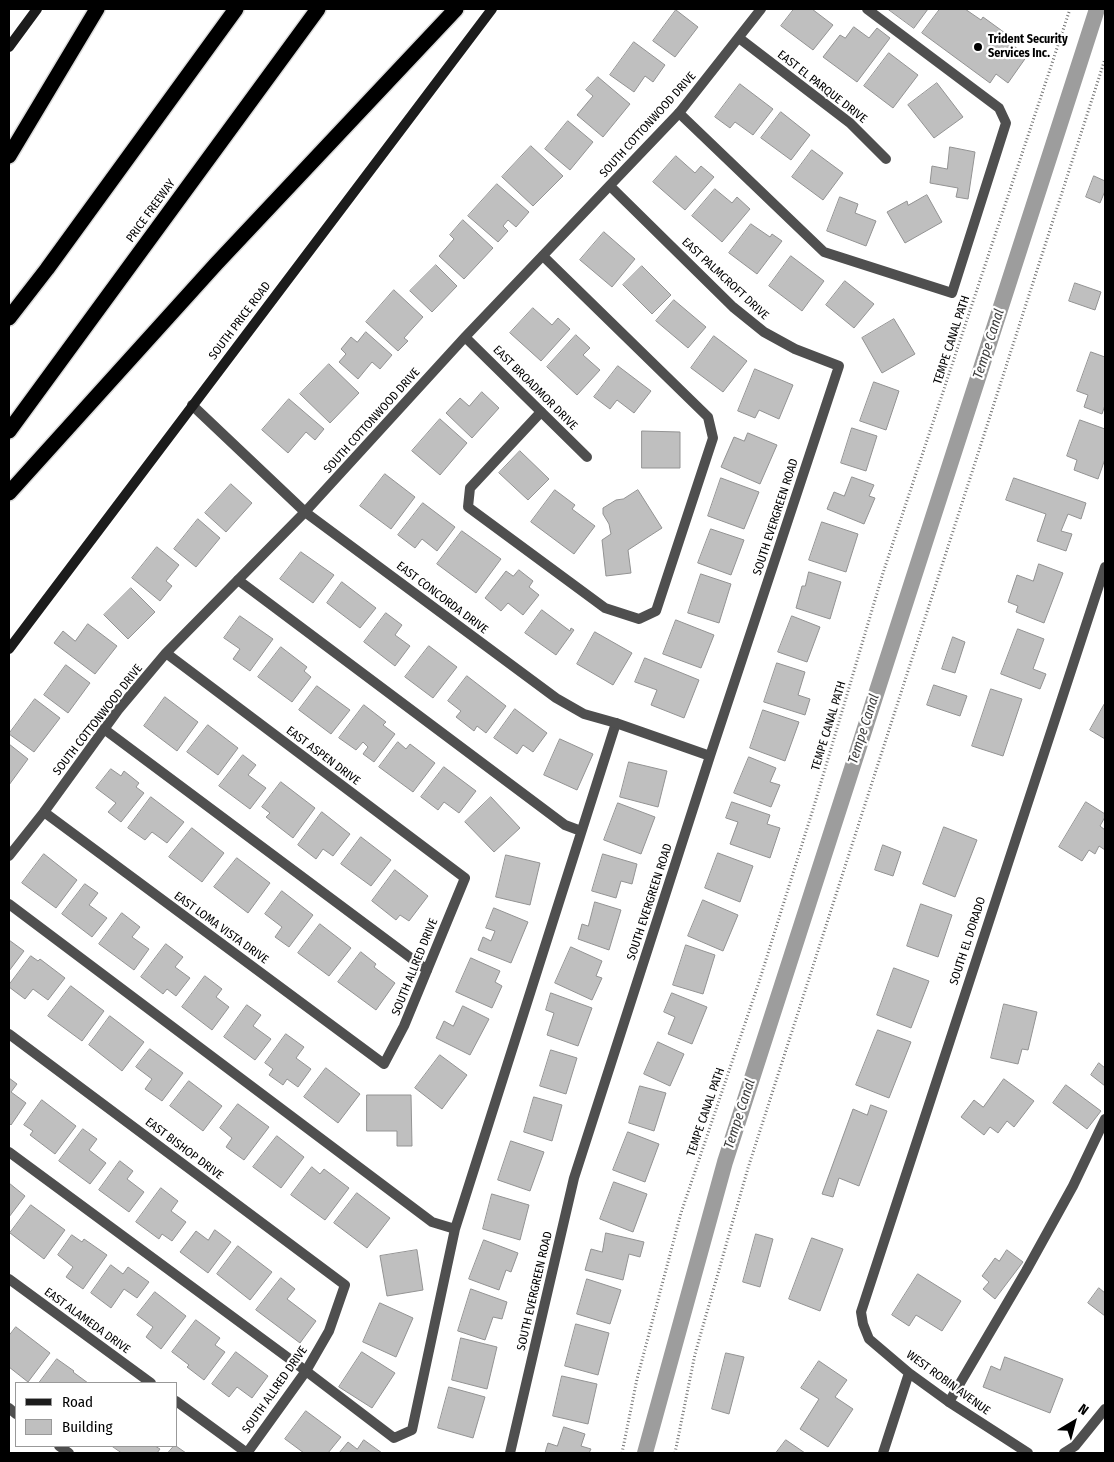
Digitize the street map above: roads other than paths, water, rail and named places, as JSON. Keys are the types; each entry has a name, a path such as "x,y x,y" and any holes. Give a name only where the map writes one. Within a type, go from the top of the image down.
{"highway":[{"path":"9,156 97,9"},
{"path":"9,318 47,269 236,9"},
{"name":"PRICE FREEWAY","path":"9,431 318,9"},
{"path":"9,493 216,264 456,9"}],"main road":[{"path":"9,48 37,9"},
{"name":"SOUTH PRICE ROAD","path":"9,649 492,9"}],"street":[{"name":"SOUTH COTTONWOOD DRIVE","path":"9,856 44,812 104,729 166,653 305,512 465,337 679,113 761,9"},
{"path":"679,113 824,252 952,293 1006,123 999,108 867,9"},
{"name":"EAST EL PARQUE DRIVE","path":"739,38 850,123 886,159"},
{"name":"EAST PALMCROFT DRIVE","path":"610,186 733,306 764,332 796,349 839,366"},
{"path":"541,412 470,488 468,507 605,608 639,619 656,611 713,438 708,417 543,256"},
{"name":"EAST BROADMOR DRIVE","path":"465,337 587,457"},
{"name":"SOUTH EVERGREEN ROAD","path":"510,1453 574,1178 710,756 839,366"},
{"name":"EAST CONCORDA DRIVE","path":"192,405 305,512 556,698 584,714 616,723 710,756"},
{"name":"SOUTH EL DORADO","path":"863,1324 861,1312 1105,567"},
{"path":"238,580 565,825 581,831"},
{"name":"EAST ASPEN DRIVE","path":"166,653 465,878"},
{"path":"9,1152 394,1438 412,1430 455,1229 616,723"},
{"path":"104,729 427,970"},
{"name":"EAST LOMA VISTA DRIVE","path":"44,812 384,1064"},
{"name":"SOUTH ALLRED DRIVE","path":"384,1064 404,1026 465,878"},
{"path":"9,904 432,1222 455,1229"},
{"name":"EAST BISHOP DRIVE","path":"9,1034 345,1285"},
{"path":"949,1402 1026,1272 1068,1195 1105,1120"},
{"name":"EAST ALAMEDA DRIVE","path":"9,1279 151,1382"},
{"name":"SOUTH ALLRED DRIVE","path":"247,1453 306,1371 328,1331 345,1285"},
{"name":"WEST ROBIN AVENUE","path":"863,1324 869,1339 909,1373 949,1402 1028,1453"},
{"path":"883,1453 909,1373"},
{"path":"178,1402 247,1453"},
{"path":"1064,1453 1075,1446 1105,1409"}],"waterway":[{"name":"Tempe Canal","path":"645,1453 725,1162 1097,9"}],"place":[{"name":"Trident Security Services Inc.","path":"978,47"}]}
